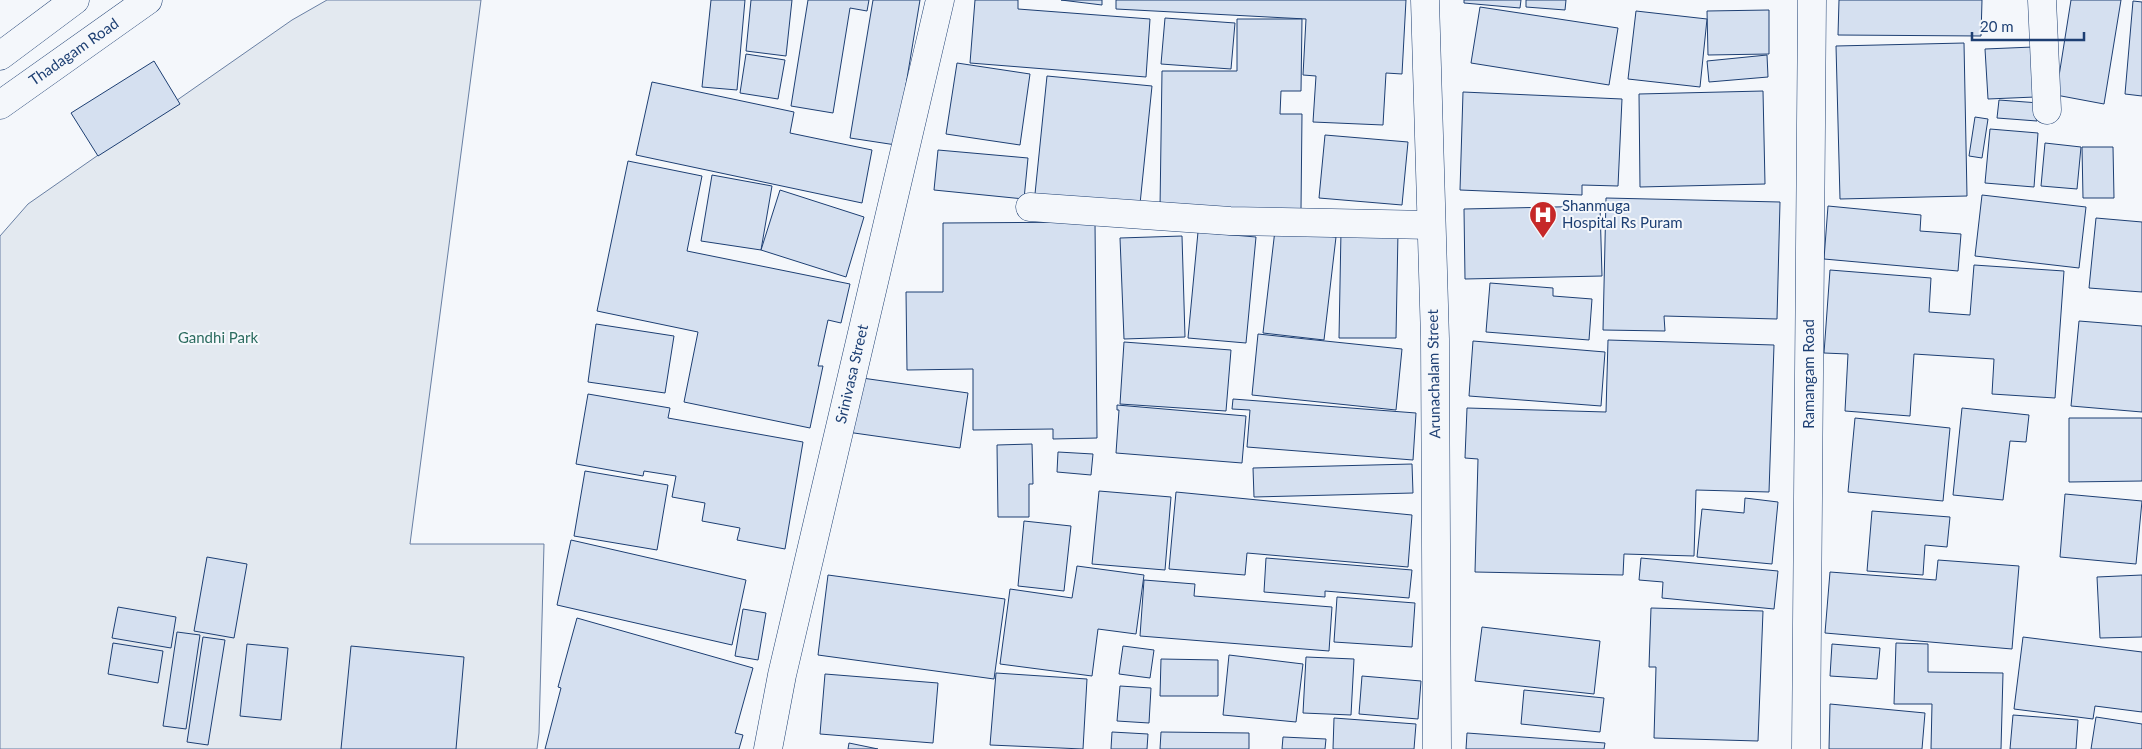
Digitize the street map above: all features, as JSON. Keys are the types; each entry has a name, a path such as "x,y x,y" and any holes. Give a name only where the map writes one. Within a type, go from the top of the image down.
{"street":[{"path":"0,56 75,0"},
{"name":"Thadagam Road","path":"0,105 148,0"},
{"name":"Srinivasa Street","path":"768,749 782,674 940,0"},
{"name":"Arunachalam Street","path":"1425,0 1435,340 1437,749"},
{"name":"Ramangam Road","path":"1806,749 1812,0"},
{"path":"2042,0 2047,110"},
{"path":"1030,207 1230,221 1431,225"}],"green space":[{"name":"Gandhi Park","path":"327,0 481,0 410,544 544,544 537,749 0,749 0,236 28,204 292,20"}],"building":[{"path":"711,0 745,0 737,90 702,87"},
{"path":"751,0 792,0 786,56 746,51"},
{"path":"808,0 869,0 867,11 850,8 833,113 791,106"},
{"path":"873,0 920,0 896,145 850,138"},
{"path":"975,0 1018,0 1018,9 1150,19 1146,77 970,63"},
{"path":"1061,0 1102,0 1102,5"},
{"path":"1116,0 1406,0 1402,74 1386,73 1383,125 1313,122 1316,76 1303,75 1306,19 1116,9"},
{"path":"1464,0 1521,0 1520,8 1464,3"},
{"path":"1526,0 1566,0 1565,10 1526,7"},
{"path":"1839,0 1982,0 1981,36 1838,35"},
{"path":"2071,0 2121,0 2104,104 2056,95"},
{"path":"2133,1 2142,2 2142,96 2125,94"},
{"path":"1480,7 1618,28 1609,85 1471,63"},
{"path":"1769,10 1769,54 1708,55 1707,11"},
{"path":"1636,11 1707,19 1700,87 1628,79"},
{"path":"1165,18 1235,23 1231,69 1161,64"},
{"path":"1237,19 1302,19 1301,91 1281,91 1280,114 1302,114 1301,209 1160,208 1162,71 1237,71"},
{"path":"1964,43 1967,196 1840,199 1836,46"},
{"path":"2033,47 2035,97 1988,99 1985,49"},
{"path":"746,54 785,60 778,99 740,93"},
{"path":"1767,55 1768,77 1709,82 1707,61"},
{"path":"154,61 180,104 98,156 71,113"},
{"path":"957,63 1030,74 1020,145 946,134"},
{"path":"1047,76 1152,86 1140,204 1035,194"},
{"path":"652,82 794,112 790,133 872,150 862,203 636,155"},
{"path":"1763,91 1765,184 1640,187 1639,94"},
{"path":"1463,92 1622,99 1618,186 1582,185 1582,195 1460,190"},
{"path":"1999,100 2039,103 2037,121 1997,118"},
{"path":"1975,117 1988,119 1982,158 1969,156"},
{"path":"1990,129 2038,133 2034,187 1985,183"},
{"path":"1325,135 1408,142 1402,205 1319,198"},
{"path":"2045,143 2081,147 2077,189 2041,186"},
{"path":"2082,147 2113,147 2114,198 2083,198"},
{"path":"938,150 1028,158 1024,199 934,190"},
{"path":"628,161 702,176 687,251 850,284 841,323 828,320 818,366 823,366 810,428 684,402 698,332 597,311"},
{"path":"712,175 772,186 761,250 701,241"},
{"path":"780,190 864,217 846,277 761,250"},
{"path":"1982,195 2086,207 2079,268 1975,256"},
{"path":"1606,198 1780,202 1777,319 1664,316 1665,331 1603,330"},
{"path":"1600,206 1602,276 1465,279 1464,209"},
{"path":"1828,206 1921,215 1920,231 1961,234 1958,271 1824,259"},
{"path":"2096,218 2142,222 2142,292 2089,288"},
{"path":"1095,222 1097,438 1053,439 1053,429 973,430 973,369 907,370 906,292 943,292 943,223"},
{"path":"1275,230 1336,237 1324,340 1263,333"},
{"path":"1341,231 1398,232 1396,338 1339,338"},
{"path":"1198,232 1256,237 1246,343 1188,338"},
{"path":"1182,236 1185,337 1124,339 1120,238"},
{"path":"1974,265 2064,271 2055,398 1992,394 1994,359 1914,354 1910,416 1845,411 1848,354 1824,353 1830,270 1931,278 1929,312 1970,315"},
{"path":"1490,283 1553,288 1553,296 1592,299 1589,340 1486,332"},
{"path":"2079,321 2142,326 2142,412 2071,406"},
{"path":"596,324 674,336 665,393 588,382"},
{"path":"1258,334 1402,349 1396,410 1252,395"},
{"path":"1608,340 1774,345 1769,492 1696,490 1694,556 1624,554 1623,575 1475,572 1478,459 1465,458 1467,408 1606,412"},
{"path":"1473,341 1605,352 1601,406 1469,396"},
{"path":"1124,342 1231,350 1226,411 1120,404"},
{"path":"855,377 968,393 960,448 847,432"},
{"path":"588,394 670,408 668,418 803,442 785,549 737,540 740,528 702,521 705,503 672,497 676,476 644,471 643,476 576,464"},
{"path":"1233,399 1416,413 1413,460 1247,447 1250,410 1232,409"},
{"path":"1117,405 1246,416 1242,463 1116,453 1119,410 1117,410"},
{"path":"1962,408 2029,415 2026,442 2010,441 2003,500 1953,495"},
{"path":"1855,418 1950,428 1943,501 1848,492"},
{"path":"2069,418 2142,418 2142,481 2069,482"},
{"path":"1032,444 1033,484 1029,484 1029,517 998,517 997,445"},
{"path":"1058,452 1093,454 1091,475 1057,472"},
{"path":"1412,464 1413,493 1254,497 1253,468"},
{"path":"585,471 668,485 657,550 574,536"},
{"path":"1099,491 1171,497 1165,570 1092,564"},
{"path":"1176,492 1412,515 1408,567 1247,553 1245,575 1169,569"},
{"path":"2065,494 2142,501 2136,564 2060,557"},
{"path":"1745,498 1778,502 1772,564 1697,557 1702,509 1744,513"},
{"path":"1872,511 1950,517 1947,547 1925,545 1923,575 1867,571"},
{"path":"1024,521 1071,526 1064,591 1018,586"},
{"path":"571,540 746,580 732,645 557,605"},
{"path":"207,557 247,564 234,638 194,631"},
{"path":"1266,558 1412,570 1409,598 1325,591 1325,597 1264,592"},
{"path":"1641,558 1778,571 1774,609 1662,598 1663,582 1639,580"},
{"path":"1938,560 2019,566 2012,649 1825,633 1830,572 1936,580"},
{"path":"1077,566 1144,575 1136,634 1098,629 1092,676 1000,664 1010,589 1072,598"},
{"path":"828,575 1005,599 994,679 818,655"},
{"path":"2142,575 2142,637 2100,638 2097,577"},
{"path":"1144,580 1195,584 1194,596 1332,607 1329,651 1140,636"},
{"path":"1337,597 1415,603 1412,647 1334,642"},
{"path":"118,607 176,617 171,648 112,638"},
{"path":"1651,608 1763,611 1758,741 1654,738 1656,667 1649,667"},
{"path":"743,609 766,613 758,660 735,656"},
{"path":"577,618 753,668 735,733 743,735 739,749 545,749 561,688 558,687"},
{"path":"1482,627 1600,641 1594,694 1475,681"},
{"path":"177,632 200,635 186,729 163,726"},
{"path":"203,637 225,640 208,745 187,742"},
{"path":"2023,637 2142,652 2142,712 2095,706 2093,719 2014,709"},
{"path":"113,643 163,651 158,683 108,674"},
{"path":"1896,643 1928,644 1928,672 2003,673 2001,749 1931,749 1932,704 1894,704"},
{"path":"247,644 288,648 281,720 240,716"},
{"path":"1832,644 1880,648 1877,679 1830,676"},
{"path":"351,646 464,657 456,749 341,749"},
{"path":"1123,646 1154,650 1150,678 1119,674"},
{"path":"1229,655 1303,664 1296,722 1223,715"},
{"path":"1306,657 1354,659 1351,715 1303,713"},
{"path":"1161,659 1218,660 1218,696 1160,696"},
{"path":"996,673 1087,679 1083,749 990,745"},
{"path":"825,674 938,683 933,743 820,734"},
{"path":"1362,676 1421,681 1418,719 1359,714"},
{"path":"1120,686 1151,688 1149,723 1117,721"},
{"path":"1524,690 1604,698 1600,732 1521,724"},
{"path":"1830,704 1925,713 1922,749 1829,749"},
{"path":"2013,715 2078,720 2076,749 2010,749"},
{"path":"2096,717 2142,724 2142,749 2091,749"},
{"path":"1334,718 1416,724 1414,749 1333,749"},
{"path":"1112,732 1148,734 1147,749 1111,749"},
{"path":"1161,732 1249,733 1249,749 1160,749"},
{"path":"1467,733 1605,743 1604,749 1466,749"},
{"path":"1283,737 1326,739 1325,749 1282,749"},
{"path":"849,743 878,749 848,749"}],"place":[{"name":"Shanmuga Hospital Rs Puram","path":"1543,239"}]}
